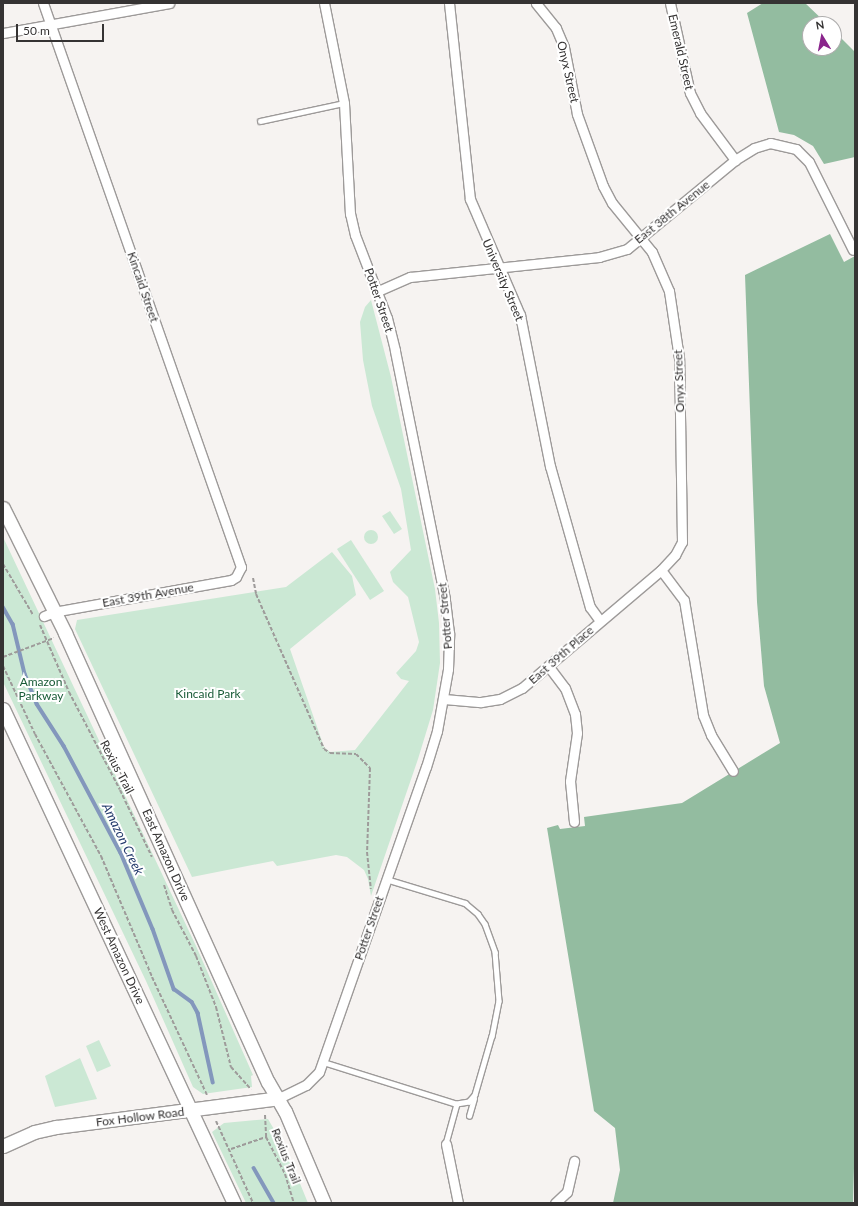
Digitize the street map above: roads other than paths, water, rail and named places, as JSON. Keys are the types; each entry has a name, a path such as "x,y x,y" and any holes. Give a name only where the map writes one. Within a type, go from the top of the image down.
{"street":[{"name":"Kincaid Street","path":"43,3 240,561 239,572"},
{"path":"3,33 170,3"},
{"name":"Potter Street","path":"279,1098 312,1081 323,1062 426,767 444,700 448,669 449,633 445,599 395,350 378,291 355,235 350,214 344,103 324,3"},
{"name":"University Street","path":"449,3 470,199 520,315 550,466 590,607 600,621"},
{"name":"Onyx Street","path":"536,3 556,28 564,47 577,114 603,186 612,203 652,252 669,291 679,358 683,534 675,555 661,570"},
{"name":"Emerald Street","path":"670,3 690,93 700,113 734,160"},
{"name":"East 38th Avenue","path":"378,291 410,277 599,258 627,249 641,239 734,160 754,148 770,144 788,146 803,154 816,172 853,250"},
{"name":"East Amazon Drive","path":"3,508 49,614 268,1082 279,1098 324,1203"},
{"path":"661,570 684,600 703,715 711,734 733,771"},
{"name":"East 39th Place","path":"444,700 471,703 500,699 522,688 549,667 600,621 661,570"},
{"name":"East 39th Avenue","path":"49,614 231,580 239,572"},
{"path":"549,667 565,688 575,714 577,733 570,781 574,822"},
{"name":"West Amazon Drive","path":"3,709 234,1203"},
{"name":"Fox Hollow Road","path":"3,1146 34,1132 56,1127 190,1111 279,1098"},
{"path":"446,1144 458,1203"},
{"path":"556,1202 567,1192 574,1161"},
{"path":"556,1202 570,1203"}],"lane":[{"path":"260,121 344,103"},
{"path":"386,879 465,903 478,914 490,936 498,966 499,1001 469,1116"},
{"path":"323,1062 457,1104 469,1102 475,1095"},
{"path":"446,1144 457,1104"}],"waterway":[{"name":"Amazon Creek","path":"3,607 13,624 25,674 37,704 64,746 121,853 153,929 174,989 192,1002 198,1013 213,1082"},
{"name":"Amazon Creek","path":"254,1168 274,1203"}],"park label":[{"name":"Amazon Parkway","path":"41,689"},
{"name":"Kincaid Park","path":"208,694"}]}
